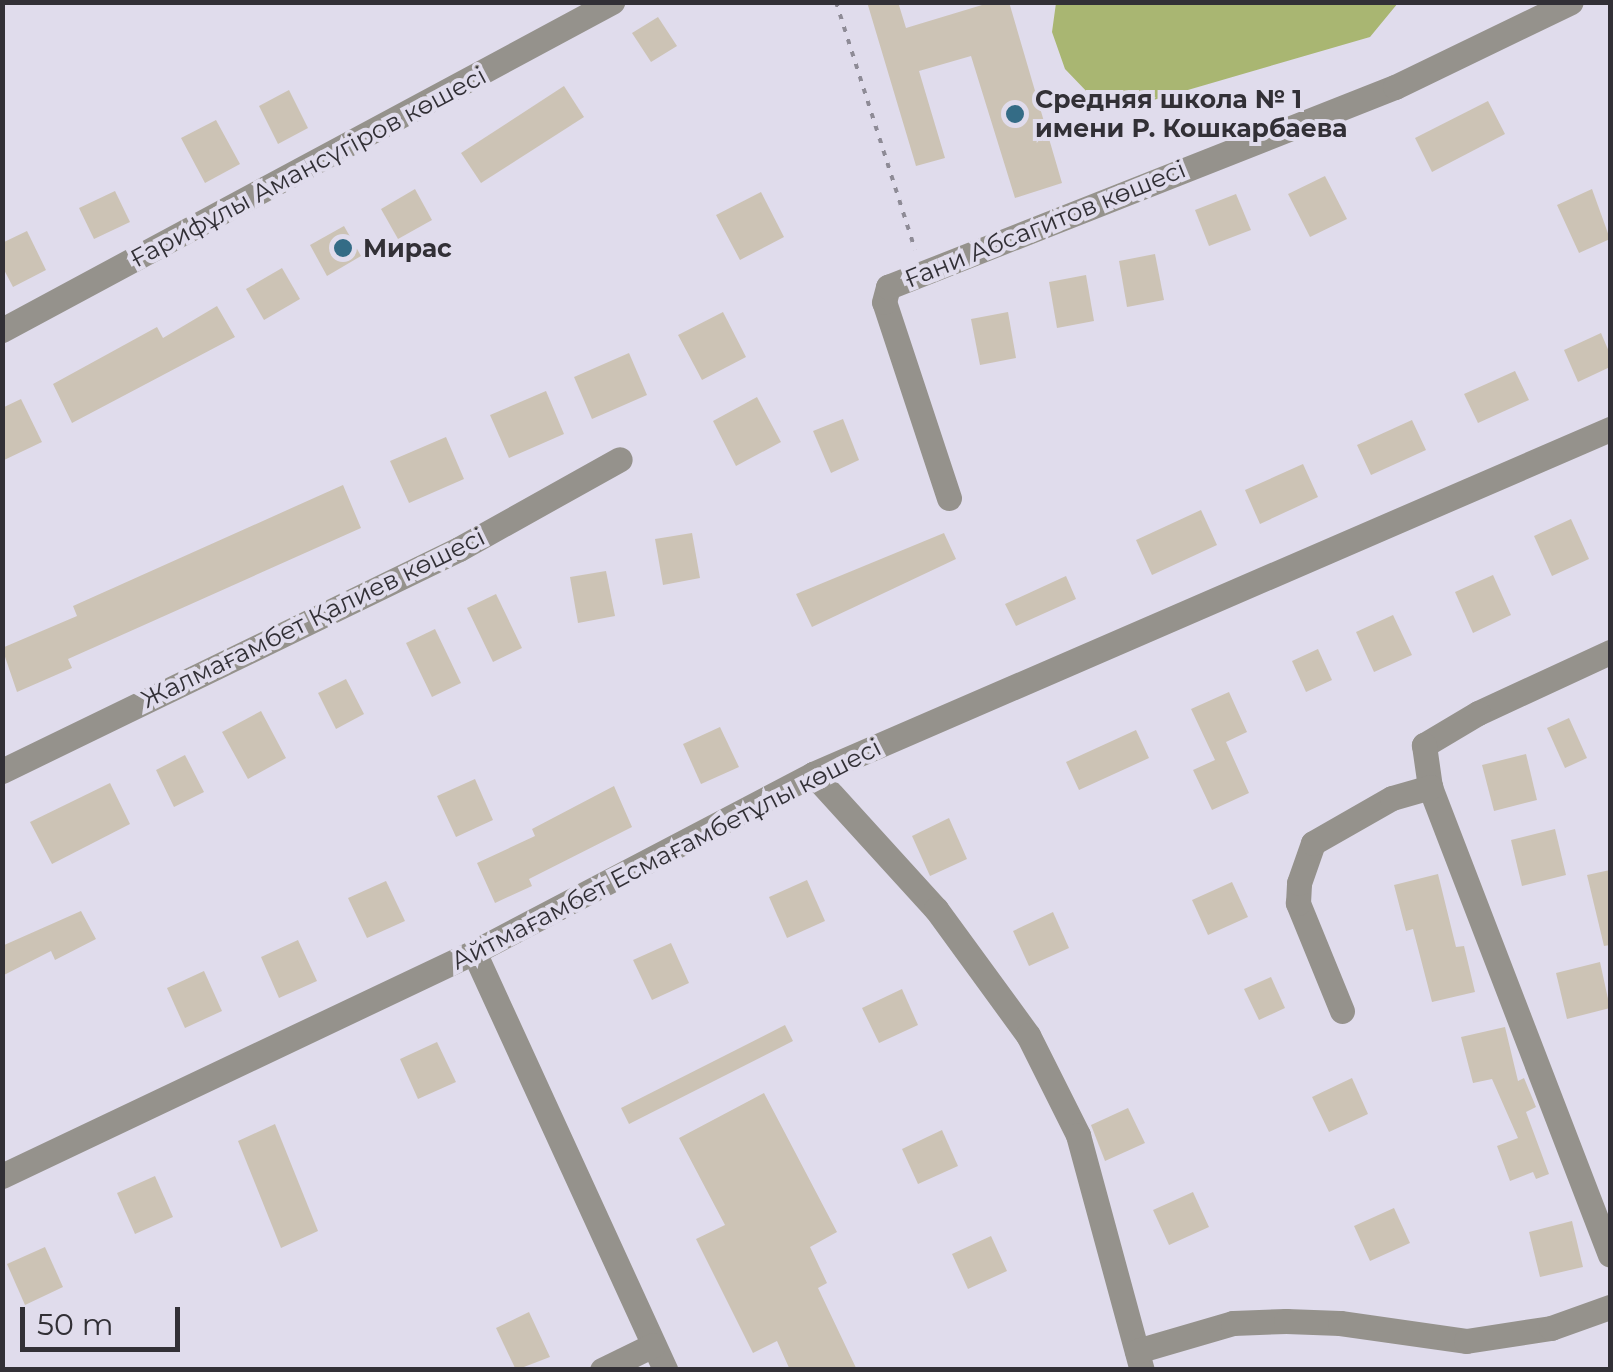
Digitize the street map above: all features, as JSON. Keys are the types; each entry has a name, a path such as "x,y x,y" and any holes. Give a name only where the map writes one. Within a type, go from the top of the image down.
{"street":[{"name":"Ғарифұлы Амансүгіров көшесі","path":"2,330 612,2"},
{"name":"Ғани Абсагитов көшесі","path":"950,498 884,302 888,287 1395,87 1570,2"},
{"name":"Айтмағамбет Есмағамбетұлы көшесі","path":"2,1176 474,952 814,774 1610,429"},
{"name":"Жалмағамбет Қалиев көшесі","path":"2,770 459,548 620,459"},
{"path":"1610,652 1478,714 1424,745 1430,788 1610,1255"},
{"path":"814,774 936,909 1028,1035 1078,1135 1139,1360 1233,1324 1286,1320 1340,1323 1466,1341 1551,1328 1610,1307"},
{"path":"1342,1011 1298,902 1299,883 1312,842 1392,798 1430,788"},
{"path":"474,952 665,1370"},
{"path":"602,1370 653,1345"}],"path":[{"path":"836,2 922,272"}],"green space":[{"path":"1056,2 1398,3 1370,37 1126,108 1090,95 1065,69 1052,32"}],"building":[{"name":"Средняя школа № 1 имени Р. Кошкарбаева","path":"867,2 898,2 906,28 992,2 1009,2 1062,183 1015,198 971,56 919,71 945,158 916,166"},
{"path":"658,17 677,46 651,62 632,33"},
{"path":"564,86 584,117 481,183 461,153"},
{"path":"289,90 308,128 278,144 259,106"},
{"path":"1488,101 1505,134 1432,172 1415,138"},
{"path":"216,120 240,164 205,183 181,138"},
{"path":"1325,176 1347,219 1310,237 1288,194"},
{"path":"415,189 432,220 398,239 381,209"},
{"path":"1592,189 1610,239 1579,253 1557,205"},
{"path":"115,191 130,222 94,239 79,208"},
{"path":"761,192 784,237 740,260 716,215"},
{"path":"1236,194 1251,230 1209,246 1195,210"},
{"path":"344,226 361,256 327,276 310,245"},
{"path":"27,231 46,270 13,287 2,266 2,243"},
{"path":"1155,254 1164,300 1127,307 1119,261"},
{"path":"282,268 300,299 264,320 246,289"},
{"path":"1086,275 1094,321 1057,328 1049,282"},
{"path":"217,306 235,337 72,423 53,384 157,327 163,338"},
{"path":"723,312 746,357 702,380 678,335"},
{"path":"1008,312 1016,358 980,365 971,319"},
{"path":"1601,333 1610,354 1610,367 1578,382 1564,350"},
{"path":"629,353 647,395 592,419 574,377"},
{"path":"1515,371 1529,400 1478,423 1464,394"},
{"path":"546,391 564,434 509,458 490,415"},
{"path":"757,397 781,442 736,466 713,421"},
{"path":"21,399 42,442 2,461 2,408"},
{"path":"843,419 859,460 831,473 813,431"},
{"path":"1412,420 1426,450 1371,475 1357,445"},
{"path":"446,437 464,479 409,503 390,461"},
{"path":"1303,464 1318,497 1260,524 1245,490"},
{"path":"343,485 361,528 68,659 72,668 17,692 2,648 77,616 73,606"},
{"path":"1201,510 1217,545 1152,575 1136,540"},
{"path":"1571,519 1589,559 1552,576 1534,536"},
{"path":"692,533 700,578 663,585 655,539"},
{"path":"944,533 956,559 812,627 796,594"},
{"path":"606,571 615,616 578,623 570,577"},
{"path":"1493,575 1511,615 1473,633 1455,592"},
{"path":"1066,576 1076,599 1016,626 1005,604"},
{"path":"496,594 522,648 493,662 467,608"},
{"path":"1393,615 1412,655 1374,672 1356,632"},
{"path":"435,629 461,683 432,697 406,643"},
{"path":"1318,649 1332,680 1306,692 1292,661"},
{"path":"346,679 364,714 336,729 318,693"},
{"path":"1229,692 1247,732 1226,742 1249,793 1212,810 1193,770 1215,760 1191,709"},
{"path":"261,711 286,758 248,779 222,732"},
{"path":"1569,718 1587,758 1565,768 1547,728"},
{"path":"720,727 739,767 701,784 683,744"},
{"path":"1136,730 1149,758 1079,790 1066,762"},
{"path":"1526,754 1537,800 1494,811 1482,765"},
{"path":"185,755 204,792 174,807 156,770"},
{"path":"475,779 493,820 456,837 437,796"},
{"path":"110,783 130,824 52,864 30,822"},
{"path":"614,786 632,827 529,879 532,886 495,903 477,863 535,836 532,829"},
{"path":"949,818 967,859 930,876 912,836"},
{"path":"1555,829 1566,875 1522,886 1511,840"},
{"path":"1610,870 1610,945 1604,946 1587,875"},
{"path":"1438,874 1456,947 1464,946 1475,992 1432,1002 1413,929 1406,931 1394,885"},
{"path":"807,880 825,921 787,938 769,897"},
{"path":"386,881 405,921 367,938 348,898"},
{"path":"1232,882 1248,917 1208,935 1192,900"},
{"path":"81,911 96,939 55,960 51,951 2,976 2,946"},
{"path":"1053,912 1069,948 1029,966 1013,931"},
{"path":"298,940 317,981 279,998 261,957"},
{"path":"671,943 689,983 652,1000 633,960"},
{"path":"1600,962 1610,1008 1567,1019 1556,973"},
{"path":"204,971 222,1011 185,1028 167,988"},
{"path":"1271,977 1285,1008 1259,1020 1244,989"},
{"path":"902,989 918,1025 879,1043 862,1008"},
{"path":"785,1025 793,1041 629,1124 621,1108"},
{"path":"1505,1027 1518,1081 1524,1078 1536,1107 1526,1112 1549,1174 1536,1179 1533,1172 1510,1181 1497,1146 1518,1138 1492,1079 1473,1083 1461,1037"},
{"path":"437,1042 456,1082 418,1099 400,1059"},
{"path":"1352,1078 1368,1114 1329,1132 1312,1097"},
{"path":"764,1093 837,1232 810,1247 827,1283 818,1288 857,1370 790,1370 777,1341 753,1353 696,1239 725,1225 679,1138"},
{"path":"1128,1108 1145,1143 1105,1161 1091,1125"},
{"path":"275,1124 318,1231 281,1248 238,1141"},
{"path":"942,1130 958,1166 918,1184 902,1149"},
{"path":"155,1176 173,1217 135,1234 117,1193"},
{"path":"1193,1192 1209,1227 1169,1245 1153,1210"},
{"path":"1394,1208 1410,1243 1370,1261 1354,1226"},
{"path":"1572,1221 1583,1267 1540,1277 1529,1232"},
{"path":"991,1236 1007,1271 968,1289 952,1254"},
{"path":"45,1247 63,1287 25,1305 7,1264"},
{"path":"529,1312 550,1357 516,1370 496,1328"}],"place":[{"name":"Средняя школа № 1 имени Р. Кошкарбаева","path":"1015,114"},
{"name":"Мирас","path":"343,248"}]}
